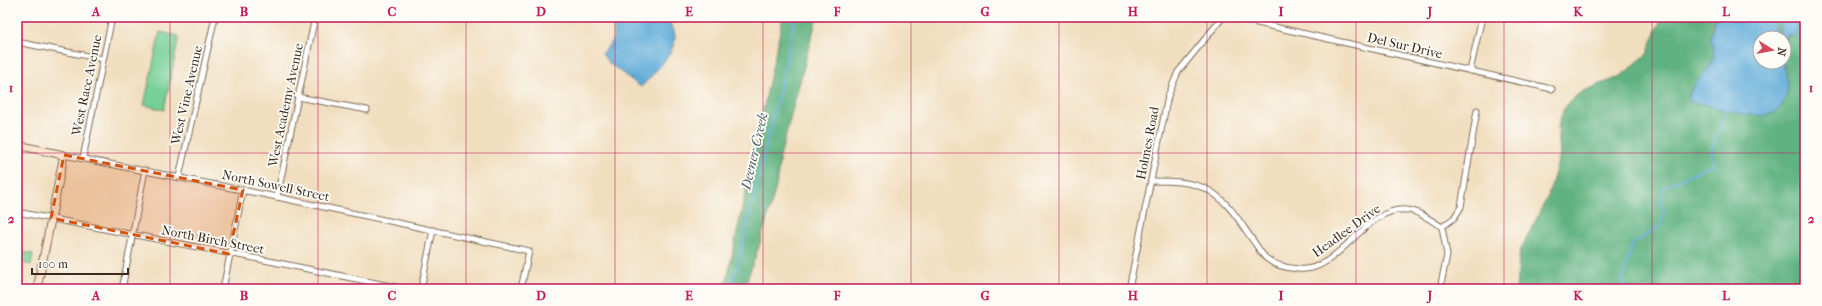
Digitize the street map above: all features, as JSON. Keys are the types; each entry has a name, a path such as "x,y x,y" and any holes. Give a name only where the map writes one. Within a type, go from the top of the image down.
{"street":[{"name":"West Race Avenue","path":"83,158 112,17"},
{"name":"West Vine Avenue","path":"179,177 215,17"},
{"name":"West Academy Avenue","path":"277,197 315,17"},
{"name":"Holmes Road","path":"1129,289 1168,96 1178,72 1223,17"},
{"name":"Del Sur Drive","path":"1230,17 1552,89"},
{"path":"1470,71 1482,17"},
{"path":"17,42 103,59"},
{"path":"298,97 367,110"},
{"path":"1440,289 1447,255 1442,227 1454,218 1461,207 1477,110"},
{"name":"North Sowell Street","path":"17,145 277,197 529,251 521,289"},
{"path":"37,289 64,155"},
{"path":"122,289 145,170"},
{"name":"Headlee Drive","path":"1151,181 1188,183 1210,191 1224,202 1235,214 1267,259 1276,264 1300,270 1313,268 1328,260 1374,221 1384,214 1393,211 1412,211 1442,227"},
{"path":"223,289 243,190"},
{"name":"North Birch Street","path":"17,212 405,289"},
{"path":"421,289 433,230"}],"highlighted area":[{"path":"64,155 243,190 229,254 51,218"}],"green space":[{"path":"783,17 817,17 780,157 776,187 760,243 744,289 722,289 727,279"},
{"path":"1662,17 1716,17 1712,26 1714,59 1706,72 1689,93 1689,101 1751,115 1769,115 1787,85 1784,70 1792,70 1792,36 1796,37 1797,17 1805,17 1805,289 1516,289 1520,251 1548,196 1560,155 1558,126 1565,106 1581,92 1621,76 1647,54"},
{"path":"1773,17 1778,17 1780,30 1775,30"},
{"path":"160,32 179,36 164,110 144,105"},
{"path":"17,251 33,254 31,265 22,263 19,279 17,279"}],"water":[{"path":"612,17 664,17 674,30 674,43 668,56 641,87 610,64 602,54 612,41 614,28"},
{"path":"1716,17 1773,17 1775,30 1752,30 1752,70 1785,70 1788,88 1782,105 1771,114 1760,116 1729,111 1689,101 1689,94 1693,87 1709,67 1713,59 1714,50 1710,39"},
{"path":"1778,17 1797,17 1796,38 1792,36 1792,30 1780,30"}],"waterway":[{"name":"Deener Creek","path":"729,289 736,272 783,76 795,17"},
{"path":"1626,289 1622,280 1633,243 1659,227 1664,213 1661,202 1664,187 1713,164 1712,148 1727,107"}]}
